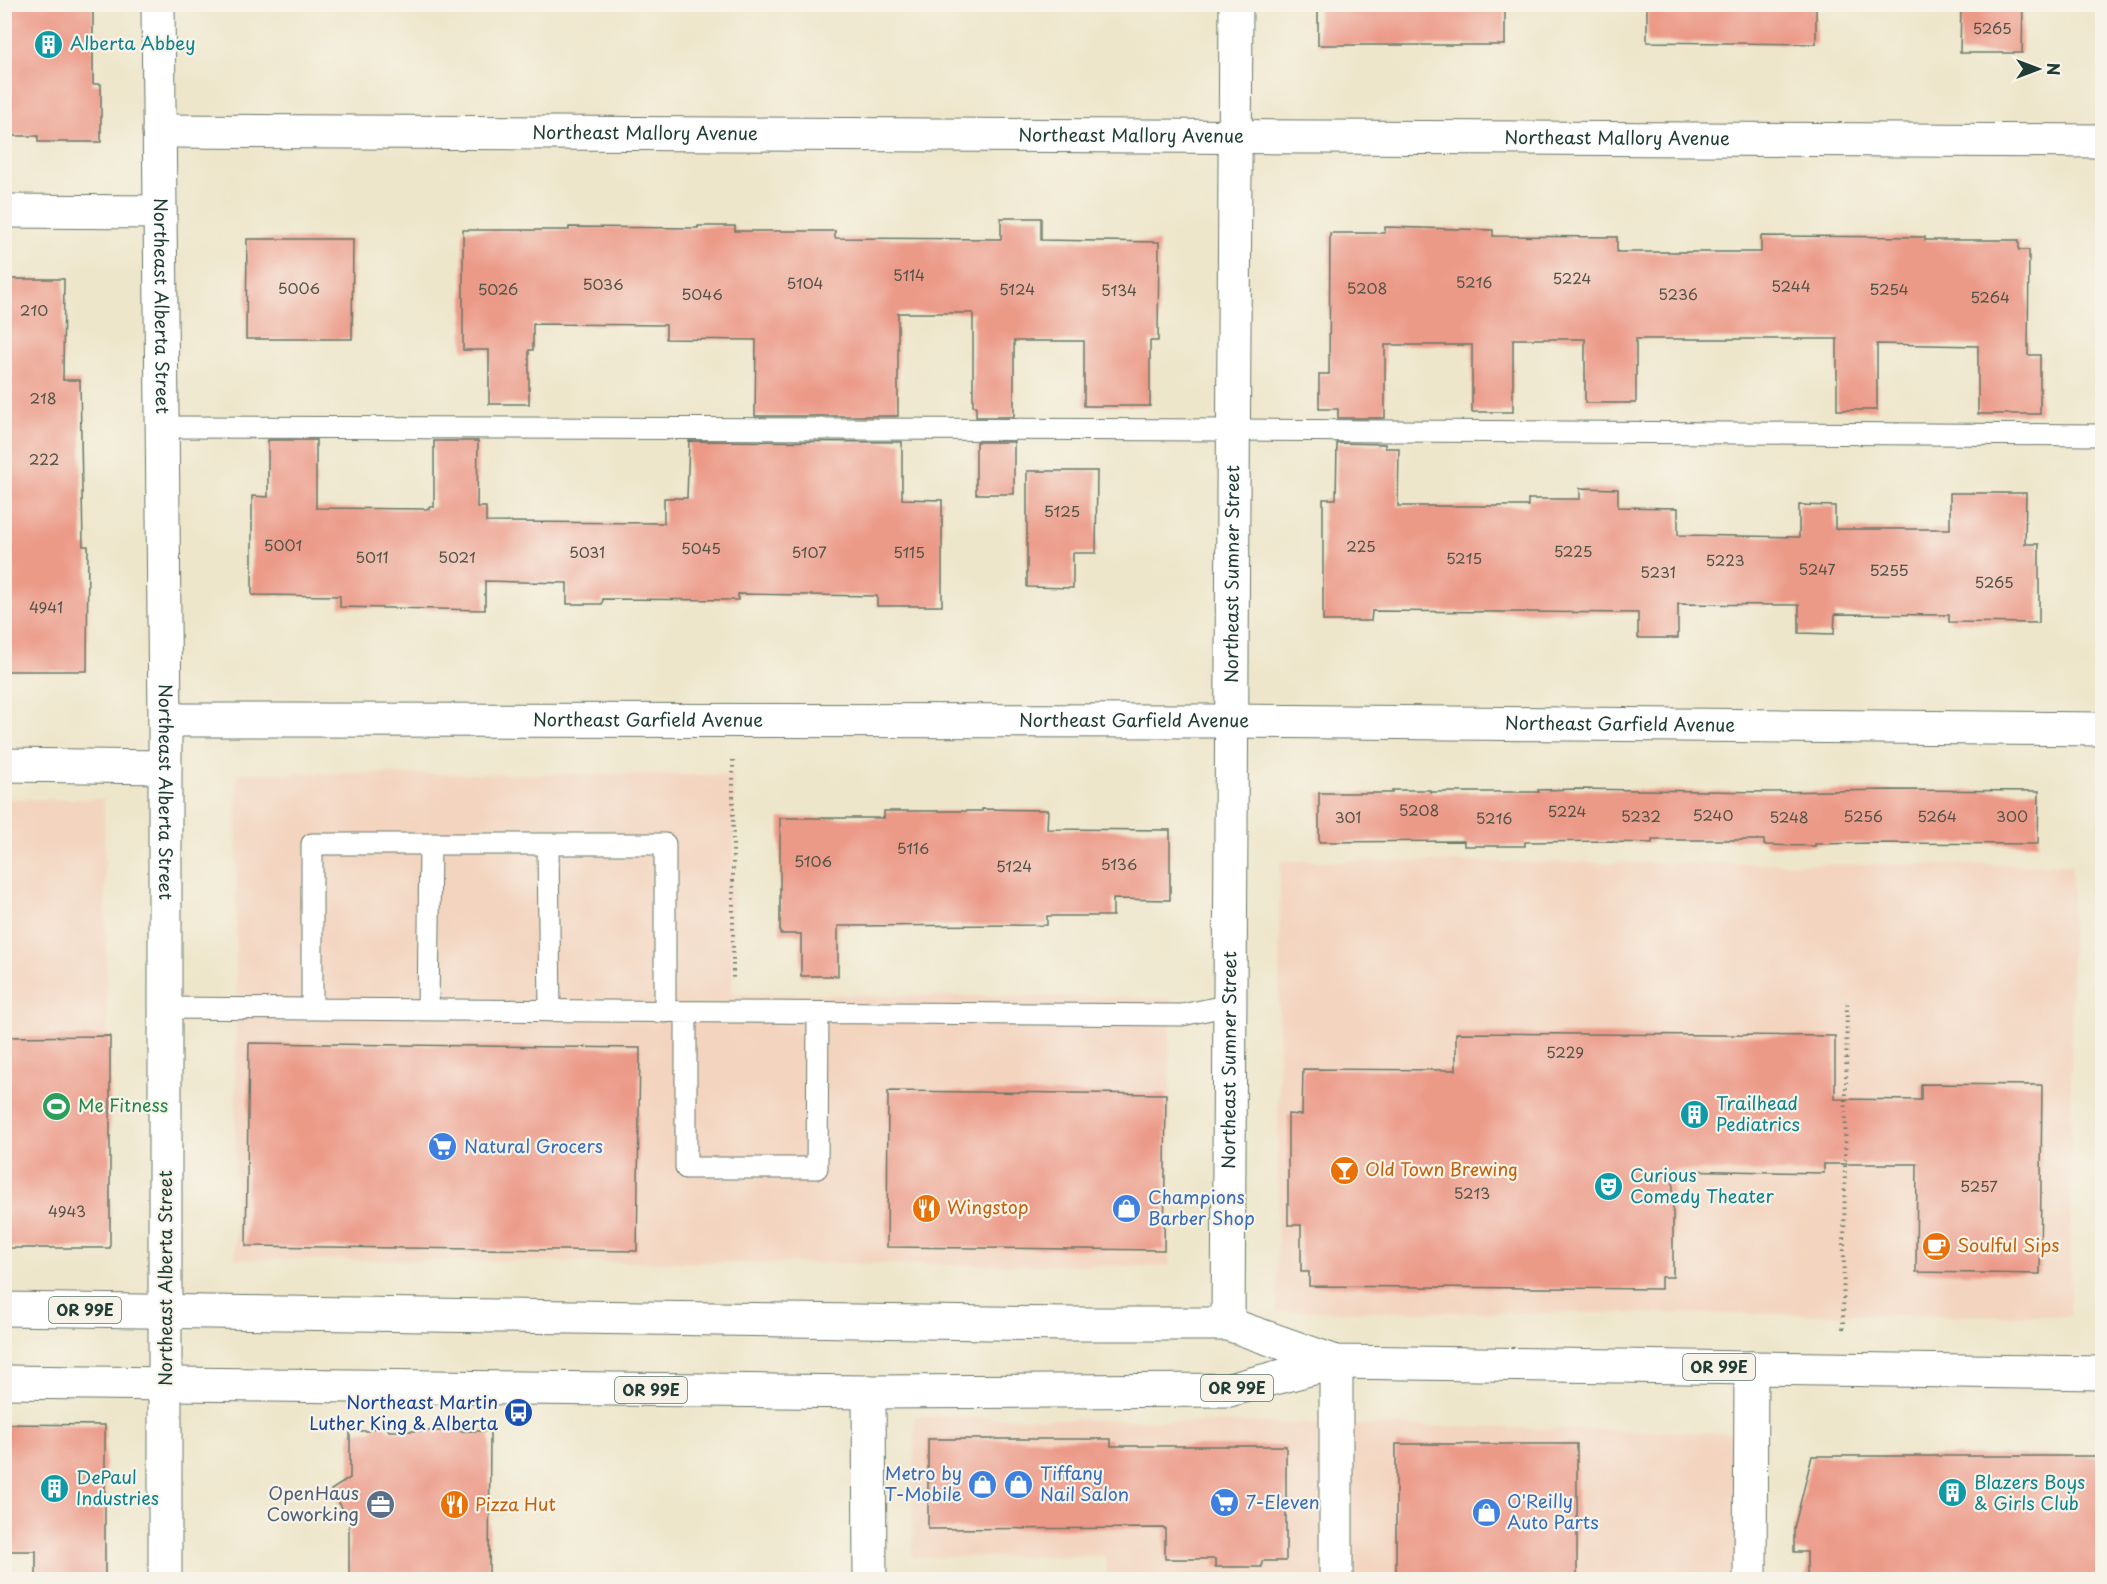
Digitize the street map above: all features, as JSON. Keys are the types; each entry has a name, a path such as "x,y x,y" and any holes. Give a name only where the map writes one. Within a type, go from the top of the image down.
{"street":[{"name":"Northeast Alberta Street","path":"158,4 165,720 165,1580"},
{"name":"Northeast Sumner Street","path":"1228,1324 1236,4"},
{"name":"Northeast Mallory Avenue","path":"159,131 2103,141"},
{"path":"4,211 160,212"},
{"name":"Northeast Garfield Avenue","path":"165,720 1232,721 2103,729"},
{"path":"4,765 165,766"},
{"name":"OR 99E","path":"4,1309 1067,1324 1228,1324 1336,1362"},
{"path":"1336,1362 1336,1580"},
{"name":"OR 99E","path":"4,1382 869,1392 1229,1390 1336,1362 2103,1373"},
{"path":"1750,1368 1750,1580"},
{"path":"869,1392 870,1580"}],"lane":[{"path":"162,427 2103,435"},
{"path":"312,1009 312,843 665,843 665,1012"},
{"path":"428,1010 430,843"},
{"path":"548,843 550,1011"},
{"path":"165,1008 1182,1015 1230,1005"},
{"path":"686,1012 686,1168 817,1168 818,1013"}],"path":[{"path":"733,721 733,982"},
{"path":"1843,1370 1847,1000"}],"shaded area":[{"path":"237,773 734,775 732,994 1170,998 1170,1266 235,1259"},
{"path":"5,799 104,799 110,1248 5,1248"},
{"path":"1280,861 2072,865 2070,1316 1277,1311"},
{"path":"915,1416 1745,1433 1745,1579 1107,1580 1105,1556 912,1557"}],"building":[{"name":"Alberta Abbey","path":"4,4 93,4 93,84 101,84 101,142 38,142 38,136 4,136"},
{"path":"1318,4 1505,4 1505,45 1318,45"},
{"path":"1647,4 1816,4 1816,44 1647,42"},
{"path":"1961,4 2023,4 2022,53 1960,53"},
{"path":"1001,218 1041,218 1041,240 1159,242 1158,341 1150,341 1150,406 1084,406 1084,341 1014,341 1014,417 976,417 976,406 973,406 973,313 898,313 898,416 755,416 756,340 666,339 666,325 533,324 533,350 529,350 529,404 489,404 489,350 463,350 463,230 735,226 735,231 835,231 835,238 1001,239"},
{"path":"1385,227 1493,230 1493,236 1617,237 1617,252 1761,252 1761,236 2019,240 2019,250 2029,250 2028,355 2040,355 2040,414 1978,414 1978,346 1877,344 1877,410 1837,410 1837,339 1636,339 1636,403 1585,403 1585,339 1513,339 1513,412 1472,412 1472,345 1385,345 1385,418 1338,418 1338,409 1319,409 1319,374 1329,374 1330,233 1385,233"},
{"path":"247,239 353,239 352,339 246,339"},
{"path":"4,279 64,279 63,380 80,380 83,546 88,546 87,671 4,671"},
{"path":"268,440 316,440 316,508 429,509 429,507 434,507 434,441 478,441 477,507 486,507 486,522 664,523 664,498 687,498 689,441 902,442 902,499 942,500 942,606 877,606 877,596 738,594 738,600 603,599 602,604 567,604 567,583 485,581 485,610 340,607 340,596 252,595 252,496 268,497"},
{"path":"976,442 1014,442 1014,494 976,494"},
{"path":"1337,443 1385,444 1385,448 1399,448 1398,506 1528,506 1528,499 1580,499 1580,488 1618,489 1618,507 1678,508 1678,535 1799,537 1799,505 1835,506 1835,529 1950,529 1950,493 2026,493 2025,544 2039,544 2039,623 1949,622 1949,615 1835,614 1834,634 1799,633 1799,605 1678,604 1678,638 1638,638 1638,613 1372,611 1371,621 1323,621 1323,499 1336,499"},
{"path":"1027,471 1097,471 1096,553 1073,553 1073,588 1027,587"},
{"path":"1392,790 1539,792 1538,790 1764,792 2039,791 2038,844 1875,843 1815,844 1815,846 1764,845 1764,840 1652,840 1652,843 1525,842 1525,846 1464,846 1464,841 1319,842 1319,793 1392,793"},
{"path":"982,809 1048,810 1047,829 1170,830 1170,900 1113,899 1113,916 1047,916 1047,925 838,926 838,976 801,976 801,934 780,934 780,818 884,818 884,811 982,811"},
{"path":"1456,1033 1835,1036 1835,1099 1921,1100 1921,1084 2042,1085 2040,1274 1916,1272 1917,1164 1824,1164 1824,1173 1673,1170 1673,1277 1661,1277 1661,1289 1309,1286 1309,1272 1301,1272 1301,1225 1288,1225 1288,1114 1302,1115 1303,1069 1456,1070"},
{"name":"Me Fitness","path":"110,1036 110,1248 4,1248 4,1037"},
{"name":"Natural Grocers","path":"249,1043 640,1048 637,1251 246,1246"},
{"path":"888,1091 1166,1094 1164,1250 887,1247"},
{"path":"384,1422 389,1431 490,1431 489,1580 349,1580 349,1519 331,1490 350,1478 350,1431 369,1431"},
{"name":"DePaul Industries","path":"4,1424 105,1425 105,1579 36,1579 36,1551 4,1551"},
{"path":"928,1439 1111,1439 1111,1446 1286,1446 1286,1561 1262,1561 1262,1567 1215,1567 1215,1559 1165,1559 1165,1528 928,1529"},
{"name":"O'Reilly Auto Parts","path":"1396,1444 1577,1444 1577,1580 1396,1580"},
{"name":"Blazers Boys & Girls Club","path":"1812,1456 2103,1456 2103,1580 1807,1580 1807,1552 1794,1552 1794,1528"}],"place":[{"name":"Alberta Abbey","path":"49,44"},
{"name":"Me Fitness","path":"57,1106"},
{"name":"Trailhead Pediatrics","path":"1695,1114"},
{"name":"Natural Grocers","path":"443,1147"},
{"name":"Old Town Brewing","path":"1344,1170"},
{"name":"Curious Comedy Theater","path":"1609,1186"},
{"name":"Wingstop","path":"926,1208"},
{"name":"Champions Barber Shop","path":"1127,1208"},
{"name":"Soulful Sips","path":"1936,1246"},
{"name":"Northeast Martin Luther King & Alberta","path":"519,1413"},
{"name":"Metro by T-Mobile","path":"983,1484"},
{"name":"Tiffany Nail Salon","path":"1019,1484"},
{"name":"DePaul Industries","path":"55,1488"},
{"name":"Blazers Boys & Girls Club","path":"1953,1493"},
{"name":"7-Eleven","path":"1225,1503"},
{"name":"OpenHaus Coworking","path":"380,1504"},
{"name":"Pizza Hut","path":"454,1505"},
{"name":"O'Reilly Auto Parts","path":"1486,1512"}]}
